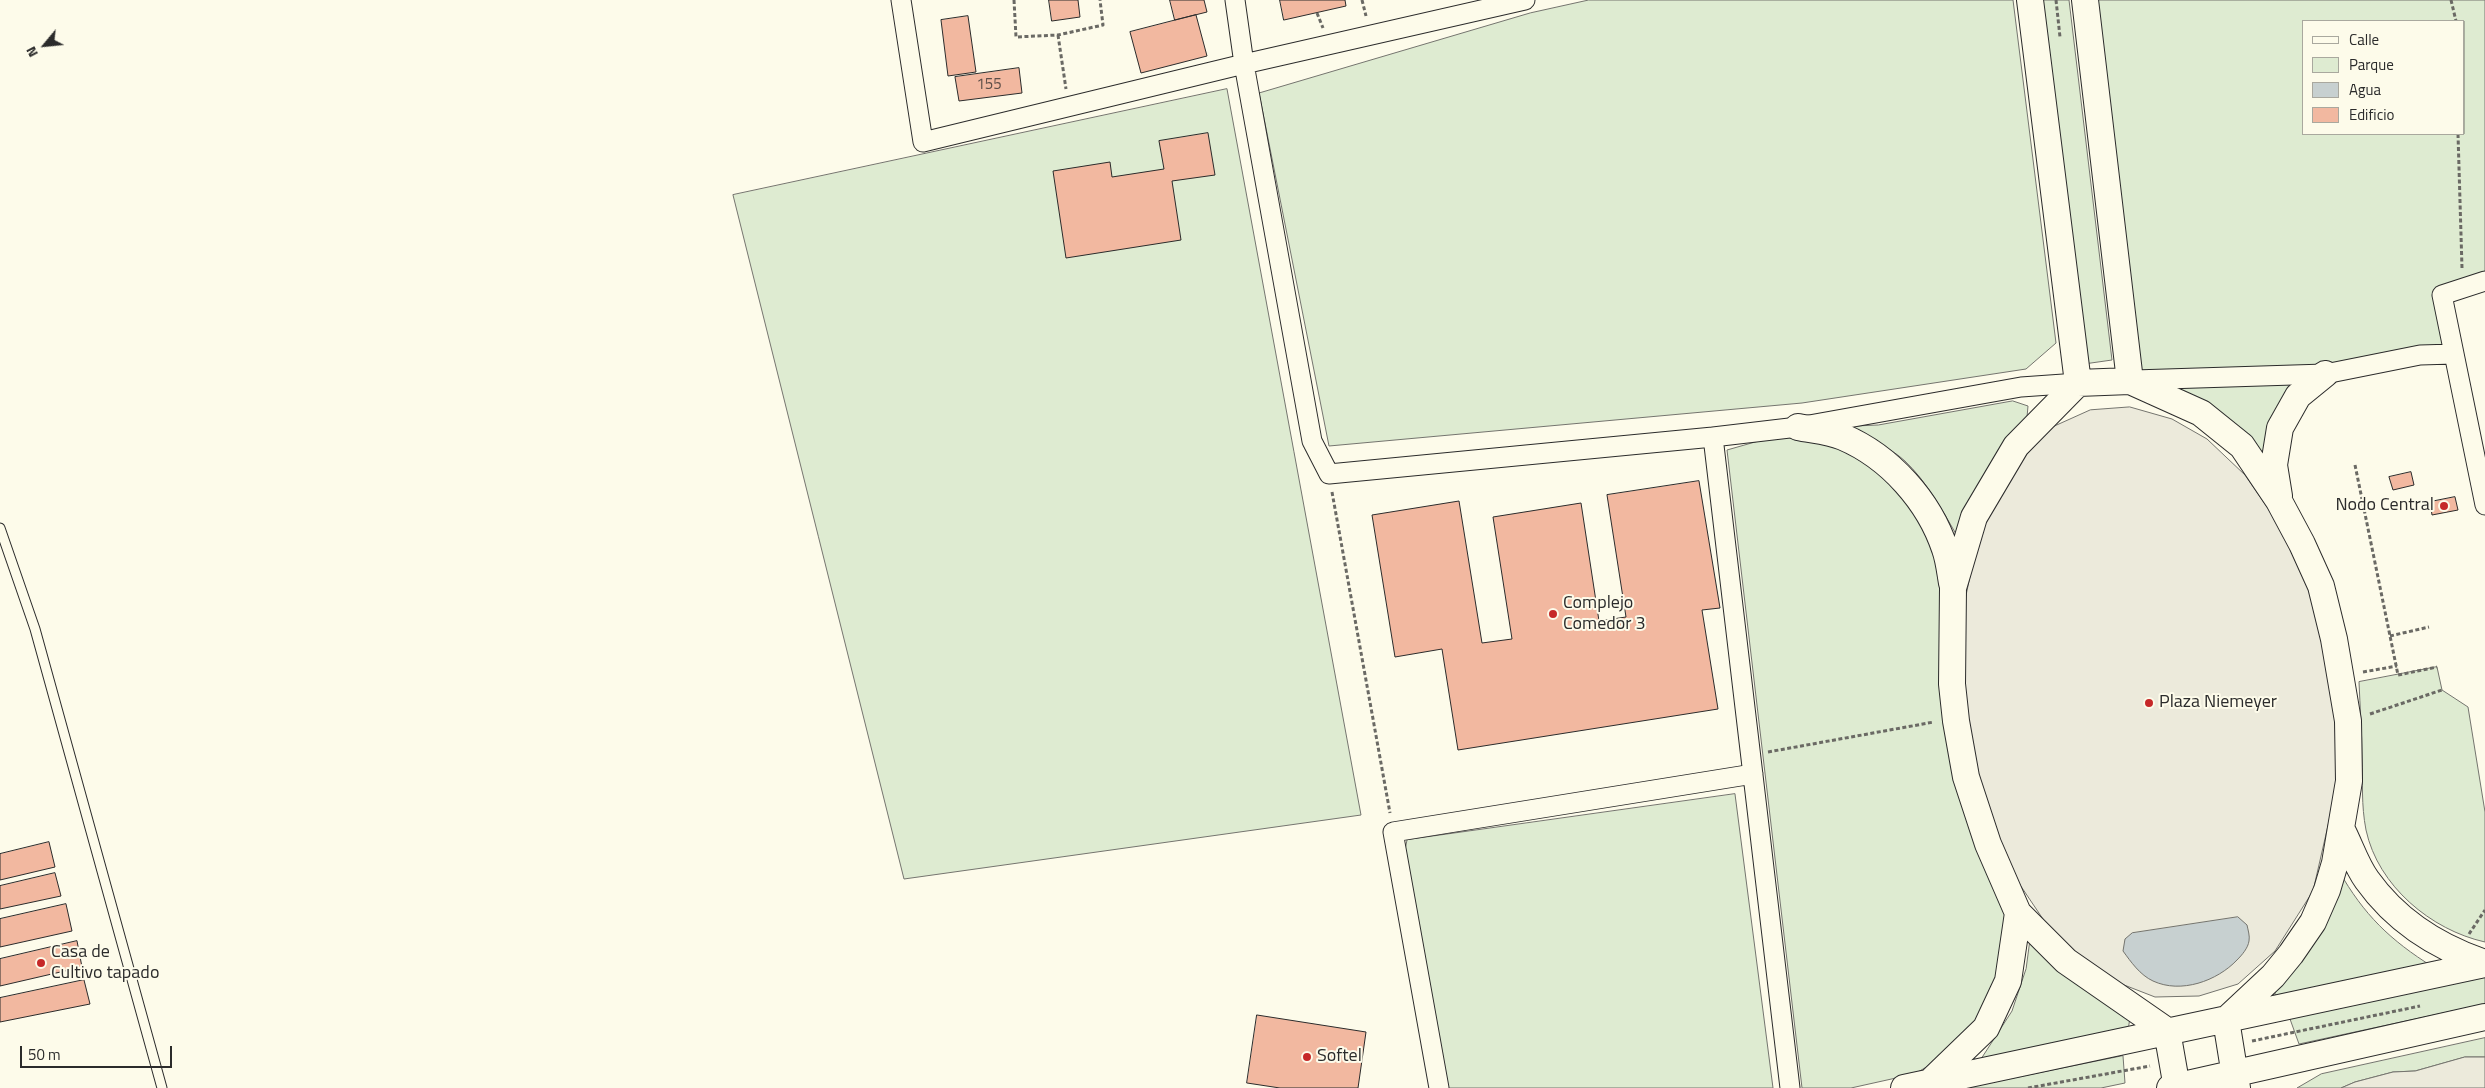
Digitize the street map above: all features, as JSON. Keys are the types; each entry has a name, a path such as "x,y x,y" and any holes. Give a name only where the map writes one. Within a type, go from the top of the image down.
{"street":[{"path":"901,0 923,142 1244,64 1525,0"},
{"path":"1235,0 1244,64 1312,441 1328,474 1713,438 1798,427 2021,388 2078,383 2325,374 2420,355 2454,354"},
{"path":"2030,0 2078,383"},
{"path":"2084,0 2130,381"},
{"path":"2485,281 2442,295 2485,504"},
{"path":"2280,502 2274,465 2280,428 2298,396 2325,374"},
{"path":"2130,381 2200,413 2242,446 2280,502 2321,586 2342,675 2348,721 2349,781 2327,890 2313,922 2273,976 2226,1020"},
{"path":"1953,588 1974,517 2016,446 2078,383"},
{"path":"1798,427 1842,437 1876,456 1906,482 1929,514 1945,549 1953,588 1952,684 1956,721 1966,776 1982,827 2018,913 2066,961 2167,1031 2174,1081 2236,1081 2485,1018"},
{"path":"1713,438 1790,1088"},
{"path":"1439,1088 1393,832 1752,766"},
{"path":"2341,828 2366,879 2399,918 2440,945 2485,964"},
{"path":"1916,1085 1986,1028 2008,981 2018,913"},
{"path":"1916,1085 2485,964"},
{"path":"2226,1020 2236,1081"}],"lane":[{"path":"0,528 35,629 162,1088"}],"path":[{"path":"1014,0 1016,37 1058,35 1103,25 1100,0"},
{"path":"2451,0 2456,20"},
{"path":"1058,35 1068,107"},
{"path":"2458,135 2462,288"},
{"path":"2354,466 2398,675 2437,667"},
{"path":"1328,474 1393,832"},
{"path":"2390,636 2429,627"},
{"path":"2342,675 2397,666"},
{"path":"2348,721 2442,690"},
{"path":"1752,766 1768,752 1933,722 1956,721"},
{"path":"2230,1046 2423,1005"},
{"path":"2028,1088 2174,1081"}],"green space":[{"path":"1589,0 2013,0 2056,343 2026,369 1802,403 1329,446 1259,93 1530,13"},
{"path":"2042,0 2069,0 2112,360 2084,364"},
{"path":"2085,0 2485,0 2485,281 2442,295 2454,354 2325,374 2274,465 2130,381"},
{"path":"1227,89 1361,815 904,879 733,195"},
{"path":"2013,401 2028,406 2027,417 1994,457 1970,502 1956,534 1926,486 1905,461 1880,444 1832,427 1878,425"},
{"path":"1786,436 1839,447 1907,491 1937,548 2008,919 2006,944 1985,1013 1955,1050 1918,1072 1851,1088 1802,1088 1727,450 1762,440"},
{"path":"2437,667 2442,690 2468,707 2485,812 2485,942 2465,936 2427,916 2395,887 2382,869 2372,850 2364,821 2359,682"},
{"path":"1735,794 1773,1088 1448,1088 1404,855 1407,840"},
{"path":"2339,871 2368,914 2404,947 2433,967 2275,998 2275,989"},
{"path":"2030,942 2130,1017 2128,1031 1981,1059 2012,1011 2026,969"},
{"path":"2485,977 2485,1004 2299,1044 2290,1019"},
{"path":"2485,1038 2485,1057 2465,1057 2415,1071 2393,1072 2355,1082 2341,1088 2297,1088 2321,1074"},
{"path":"2123,1056 2125,1083 2101,1088 1964,1088"}],"shaded area":[{"name":"Plaza Niemeyer","path":"2130,407 2172,419 2207,439 2245,475 2285,533 2309,582 2339,728 2335,795 2313,891 2275,951 2238,984 2199,996 2155,997 2101,976 2049,928 2010,870 1986,811 1960,679 1964,605 1974,557 1986,520 2019,463 2050,428 2090,410"},
{"path":"2465,1057 2485,1057 2485,1088 2341,1088 2355,1082 2393,1072 2415,1071"}],"water":[{"path":"2238,917 2247,925 2249,933 2246,949 2229,967 2219,974 2198,983 2187,986 2175,986 2153,981 2140,972 2123,951 2125,939 2132,933"}],"building":[{"path":"1049,0 1078,0 1080,17 1052,21"},
{"path":"1170,0 1204,0 1207,12 1175,20"},
{"path":"1280,0 1345,0 1346,6 1284,20"},
{"path":"1196,15 1207,56 1141,73 1130,32"},
{"path":"968,16 976,72 948,76 941,20"},
{"path":"1019,68 1022,93 959,101 955,77"},
{"path":"1208,133 1215,175 1172,181 1181,240 1066,258 1053,171 1110,162 1112,177 1164,169 1159,141"},
{"path":"2411,472 2414,485 2393,490 2389,477"},
{"name":"Complejo Comedor 3","path":"1699,481 1720,608 1702,610 1718,709 1458,750 1442,649 1395,657 1372,515 1459,501 1482,643 1512,639 1493,517 1581,503 1599,621 1626,617 1607,495"},
{"name":"Nodo Central","path":"2455,497 2458,510 2432,515 2430,502"},
{"path":"49,842 55,867 0,880 0,854"},
{"name":"Casa de Cultivo tapado","path":"55,873 61,896 0,909 0,886"},
{"name":"Casa de Cultivo tapado","path":"66,904 72,931 0,947 0,919"},
{"name":"Casa de Cultivo tapado","path":"77,941 82,967 0,986 0,959"},
{"name":"Casa de Cultivo tapado","path":"84,980 90,1004 0,1022 0,998"},
{"name":"Softel","path":"1257,1015 1366,1032 1358,1088 1280,1088 1247,1083"}],"place":[{"name":"Nodo Central","path":"2444,506"},
{"name":"Complejo Comedor 3","path":"1553,614"},
{"name":"Plaza Niemeyer","path":"2149,703"},
{"name":"Casa de Cultivo tapado","path":"41,963"},
{"name":"Softel","path":"1307,1057"}]}
